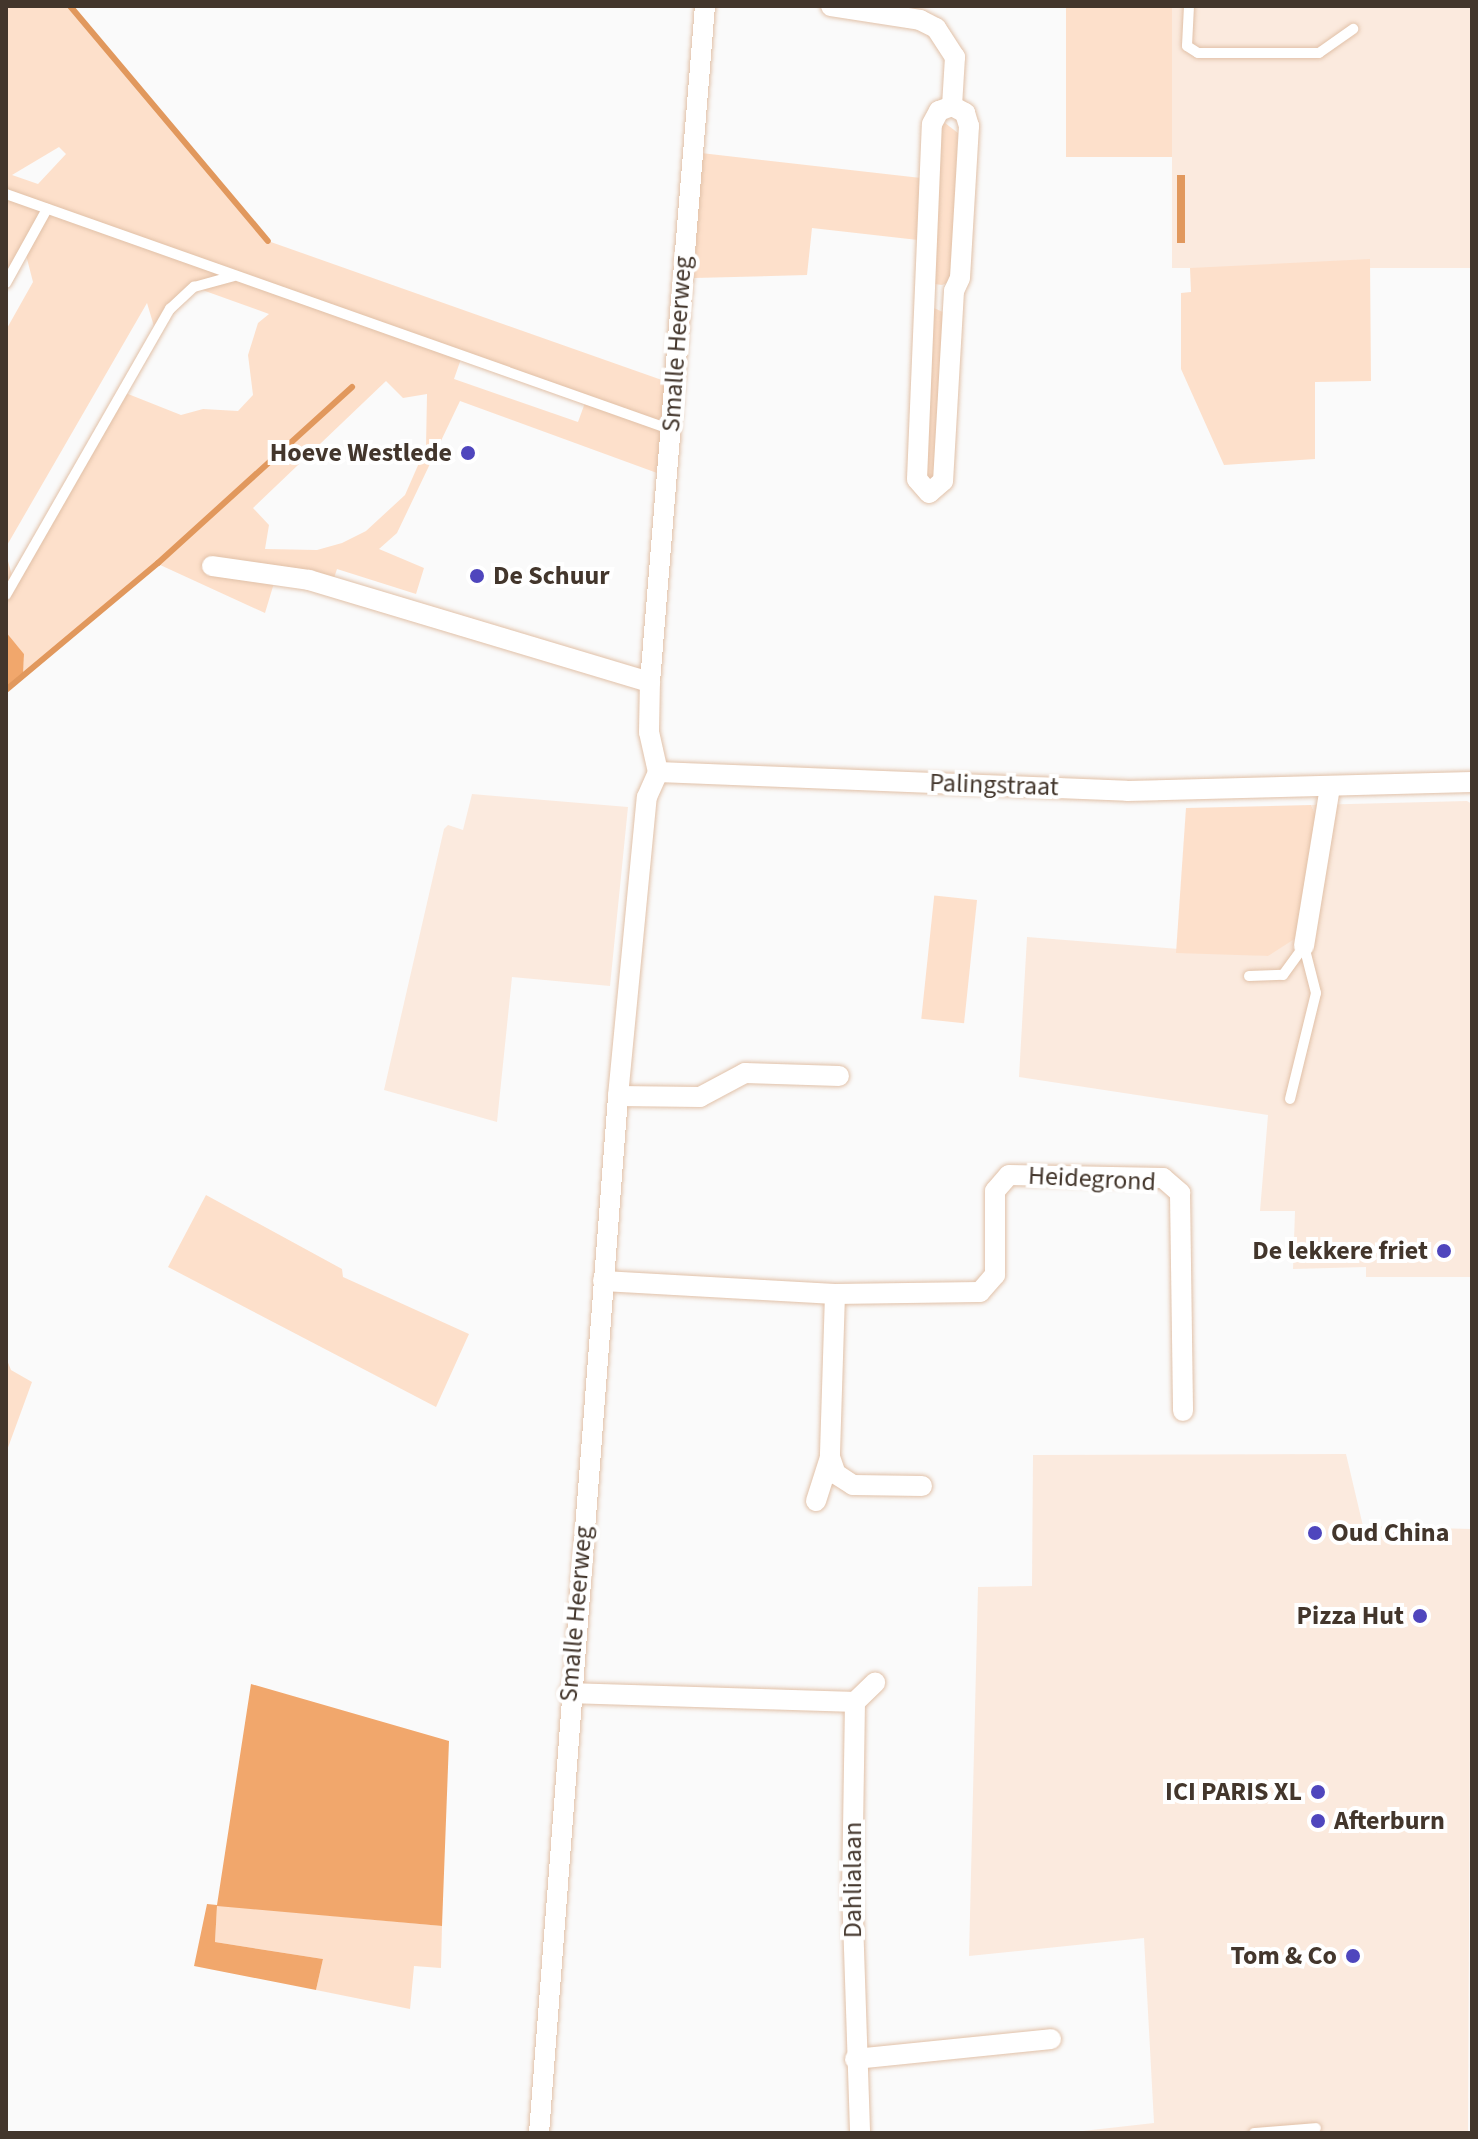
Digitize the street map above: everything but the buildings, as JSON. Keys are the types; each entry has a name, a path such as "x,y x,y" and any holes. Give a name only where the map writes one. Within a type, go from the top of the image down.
{"street":[{"name":"Smalle Heerweg","path":"539,2133 569,1693 618,1096 647,797 658,772 649,742 650,682 705,6"},
{"path":"831,6 920,20 936,28 955,57 952,106"},
{"path":"952,106 965,113 969,126 960,278 954,291 943,481 929,493 917,479 928,289 923,276 932,124 939,111 952,106"},
{"path":"928,289 941,296 954,291"},
{"path":"212,566 309,580 650,682"},
{"name":"Palingstraat","path":"658,772 1127,791 1472,782"},
{"path":"1304,946 1330,788"},
{"path":"618,1096 700,1097 745,1073 839,1076"},
{"name":"Heidegrond","path":"603,1281 835,1294 980,1292 995,1275 995,1191 1009,1175 1163,1178 1180,1193 1183,1411"},
{"path":"816,1501 830,1457 835,1294"},
{"path":"830,1457 836,1474 853,1485 922,1486"},
{"path":"569,1693 855,1702 875,1683"},
{"name":"Dahlialaan","path":"855,1702 855,2059 860,2133"},
{"path":"855,2059 1051,2039"}],"lane":[{"path":"1189,6 1187,46 1198,53 1319,53 1353,29"},
{"path":"6,194 672,430"},
{"path":"6,283 47,209"},
{"path":"6,595 170,309 194,287 236,275"},
{"path":"1249,976 1283,975 1304,946"},
{"path":"1290,1099 1316,993 1304,946"},
{"path":"1254,2133 1316,2128"}],"shaded area":[{"path":"6,6 70,6 268,241 676,385 668,477 460,401 397,533 379,549 424,568 416,594 337,569 331,587 274,583 265,613 158,564 23,676 24,654 6,632 6,554 13,579 123,392 181,415 203,409 238,411 253,395 248,355 258,323 269,314 194,287 156,333 147,303 6,547 6,330 33,282 25,251 15,267 6,269","holes":["59,147 66,154 38,184 12,175","462,356 586,400 578,422 454,379","386,381 403,398 427,394 426,447 405,495 366,531 342,543 317,550 265,549 269,525 253,508"]},
{"path":"1066,6 1172,6 1172,157 1066,157"},
{"path":"1172,6 1472,6 1472,268 1172,268"},
{"path":"945,123 958,133 952,269 949,282 942,285 934,284 936,129"},
{"path":"701,153 921,178 918,240 812,228 807,275 694,278"},
{"path":"1177,175 1185,175 1185,243 1177,243"},
{"path":"1370,259 1371,381 1315,382 1315,459 1224,465 1181,369 1181,293 1191,292 1190,268"},
{"path":"934,308 947,314 939,474 924,487"},
{"path":"6,632 24,654 23,676 6,690"},
{"path":"472,794 628,807 610,986 512,977 497,1122 384,1090 444,829 448,825 463,830"},
{"path":"1467,801 1472,804 1472,1277 1366,1277 1366,1267 1293,1269 1295,1211 1260,1211 1268,1115 1019,1077 1027,937 1268,956 1317,818 1311,805"},
{"path":"1311,805 1317,818 1296,938 1268,956 1176,953 1186,808"},
{"path":"934,896 977,900 964,1023 921,1019"},
{"path":"206,1195 342,1269 343,1277 469,1334 436,1407 168,1267"},
{"path":"7,1360 11,1370 32,1382 6,1453"},
{"path":"1346,1454 1363,1526 1471,1529 1468,2133 1065,2133 1154,2123 1144,1938 969,1956 978,1587 1032,1586 1033,1455"},
{"path":"251,1684 449,1741 442,1926 217,1906 215,1942 323,1959 316,1990 194,1966 207,1904 217,1905"},
{"path":"217,1905 442,1926 441,1968 414,1966 410,2009 316,1990 323,1959 215,1942"}],"waterway":[{"path":"70,6 268,241"},
{"path":"6,690 158,563 352,387"}],"place":[{"name":"Hoeve Westlede","path":"468,453"},
{"name":"De Schuur","path":"477,576"},
{"name":"De lekkere friet","path":"1444,1251"},
{"name":"Oud China","path":"1315,1533"},
{"name":"Pizza Hut","path":"1420,1616"},
{"name":"ICI PARIS XL","path":"1318,1792"},
{"name":"Afterburn","path":"1318,1821"},
{"name":"Tom & Co","path":"1353,1956"}]}
